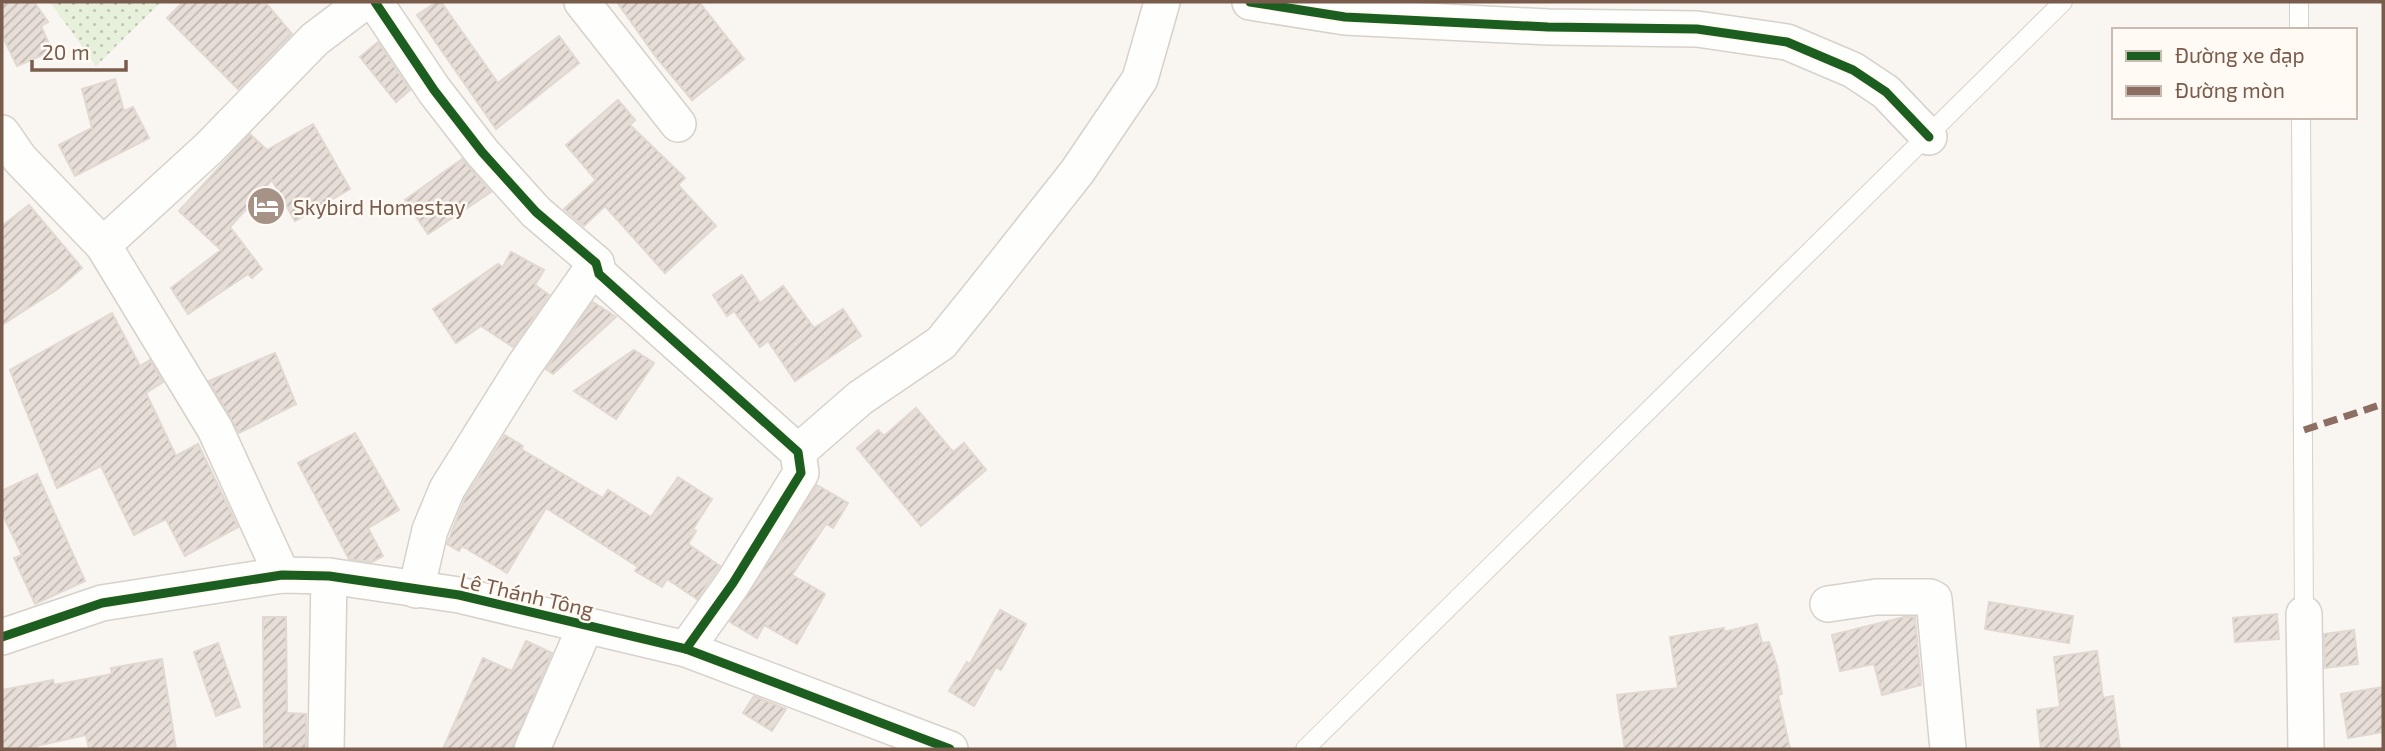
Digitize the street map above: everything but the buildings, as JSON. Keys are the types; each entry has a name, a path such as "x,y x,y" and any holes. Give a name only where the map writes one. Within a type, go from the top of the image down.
{"street":[{"path":"103,245 209,148 315,39 364,2"},
{"path":"374,2 434,90 482,152 536,212 596,263 599,274 799,452 801,472 733,583 685,649"},
{"path":"582,2 678,124"},
{"path":"799,452 860,398 941,343 979,296 1077,172 1140,79 1162,2"},
{"path":"1250,2 1383,19 1548,27 1697,29 1787,42 1853,70 1886,92 1929,137"},
{"path":"8,155 103,245 215,429 282,575"},
{"path":"416,590 430,530 447,489 524,366 596,263"},
{"name":"Lê Thánh Tông","path":"2,637 102,603 282,575 328,576 459,596 685,649 950,749"},
{"path":"326,749 328,576"},
{"path":"1828,604 1877,597 1934,599 1948,749"},
{"path":"2304,614 2306,749"},
{"path":"532,749 586,625"}],"lane":[{"path":"1306,749 2063,2"},
{"path":"2299,2 2299,28"},
{"path":"2301,119 2304,614"}],"green space":[{"path":"50,2 161,2 96,66"}],"marked path":[{"path":"2304,430 2383,404"}],"cycle path":[{"path":"375,2 434,90 482,152 536,212 596,263 599,274 798,452 801,473 733,583 686,649"},
{"path":"1250,2 1345,17 1548,27 1697,29 1787,42 1853,70 1886,92 1929,137"},
{"path":"2,637 102,603 282,575 329,576 459,595 686,649 950,749"}],"place":[{"name":"Skybird Homestay","path":"266,206"}]}
